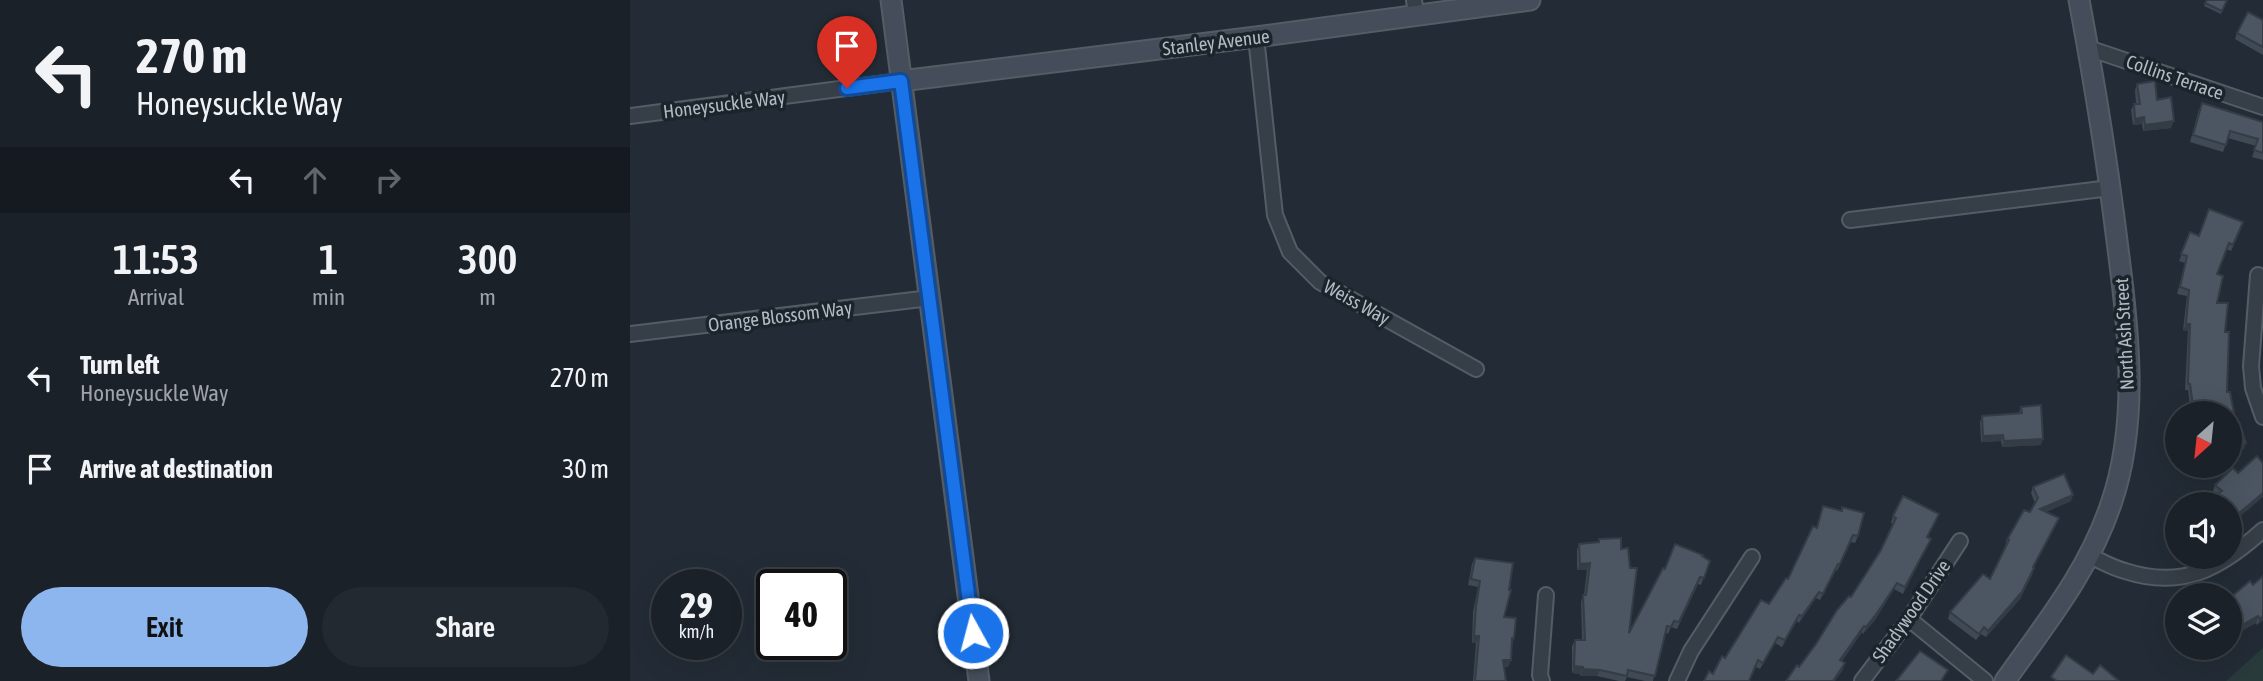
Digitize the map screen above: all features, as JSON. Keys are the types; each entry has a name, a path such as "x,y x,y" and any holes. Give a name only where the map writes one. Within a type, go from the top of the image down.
{"street":[{"path":"891,0 979,681"},
{"name":"Stanley Avenue","path":"901,81 1256,37 1415,8 1530,0"},
{"name":"North Ash Street","path":"2005,681 2080,576 2111,504 2122,464 2129,344 2110,188 2079,0"},
{"name":"Weiss Way","path":"1256,37 1275,215 1290,252 1320,282 1476,369"},
{"name":"Collins Terrace","path":"2088,48 2263,107"},
{"name":"Honeysuckle Way","path":"630,116 901,81"},
{"path":"1850,220 2110,188"},
{"path":"2258,275 2251,366 2253,388 2263,417"},
{"name":"Orange Blossom Way","path":"630,334 930,298"},
{"path":"2090,556 2125,572 2161,579 2202,573 2237,554 2263,530"},
{"name":"Shadywood Drive","path":"1862,681 1909,619 1960,541"},
{"path":"1677,681 1691,651 1752,557"},
{"path":"1542,681 1540,675 1546,595"},
{"path":"1909,619 1985,681"}],"shaded area":[{"path":"2263,648 2263,681 2226,681"}],"building":[{"path":"2207,0 2227,0 2222,11 2205,3"},
{"path":"2248,12 2263,20 2263,47 2237,33"},
{"path":"2155,81 2157,100 2171,97 2174,121 2145,125 2144,117 2135,119 2134,104 2140,104 2137,84"},
{"path":"2202,103 2263,122 2263,153 2254,150 2258,139 2230,131 2226,145 2193,135"},
{"path":"2209,209 2243,222 2233,245 2229,243 2217,274 2223,276 2217,303 2228,303 2225,332 2229,332 2227,392 2230,392 2232,401 2192,401 2188,384 2190,324 2186,324 2189,290 2180,287 2187,256 2181,254 2190,232 2199,236"},
{"path":"2041,405 2043,439 2004,441 2003,435 1983,436 1982,416 2022,413 2021,407"},
{"path":"2257,456 2263,463 2263,493 2242,510 2242,492 2220,492 2215,485 2222,478 2242,478 2242,469"},
{"path":"2064,474 2073,495 2040,509 2059,518 2022,592 1988,631 1984,627 1979,634 1950,612 1983,574 1990,579 2024,510 2030,512 2038,498 2033,487"},
{"path":"1903,496 1939,514 1927,537 1931,539 1905,587 1897,583 1877,613 1866,627 1864,626 1840,660 1845,663 1833,681 1786,681 1816,644 1837,610 1851,597 1881,550"},
{"path":"1823,506 1842,511 1842,507 1864,513 1858,536 1853,535 1823,594 1819,592 1802,616 1799,615 1785,640 1778,637 1763,663 1758,660 1749,681 1704,681 1709,671 1713,674 1722,656 1725,658 1761,600 1769,604 1786,578 1788,579 1813,526 1817,528"},
{"path":"1621,538 1621,549 1628,548 1630,568 1637,568 1629,633 1663,568 1665,569 1675,544 1703,555 1710,561 1704,578 1700,577 1679,622 1674,621 1671,627 1667,626 1655,676 1628,670 1627,676 1574,666 1575,640 1585,640 1583,595 1586,595 1590,563 1580,564 1579,544 1599,542 1599,539"},
{"path":"1475,558 1513,563 1511,590 1504,617 1516,618 1511,660 1503,660 1506,681 1475,681 1479,636 1474,636 1480,581 1471,579"},
{"path":"2263,576 2263,616 2242,625 2242,588 2250,581 2253,585"},
{"path":"1920,651 1948,670 1941,681 1896,681"},
{"path":"2066,655 2093,674 2100,665 2119,681 2057,681 2051,677"}],"route":[{"path":"847,88 901,81 973,633"}]}
